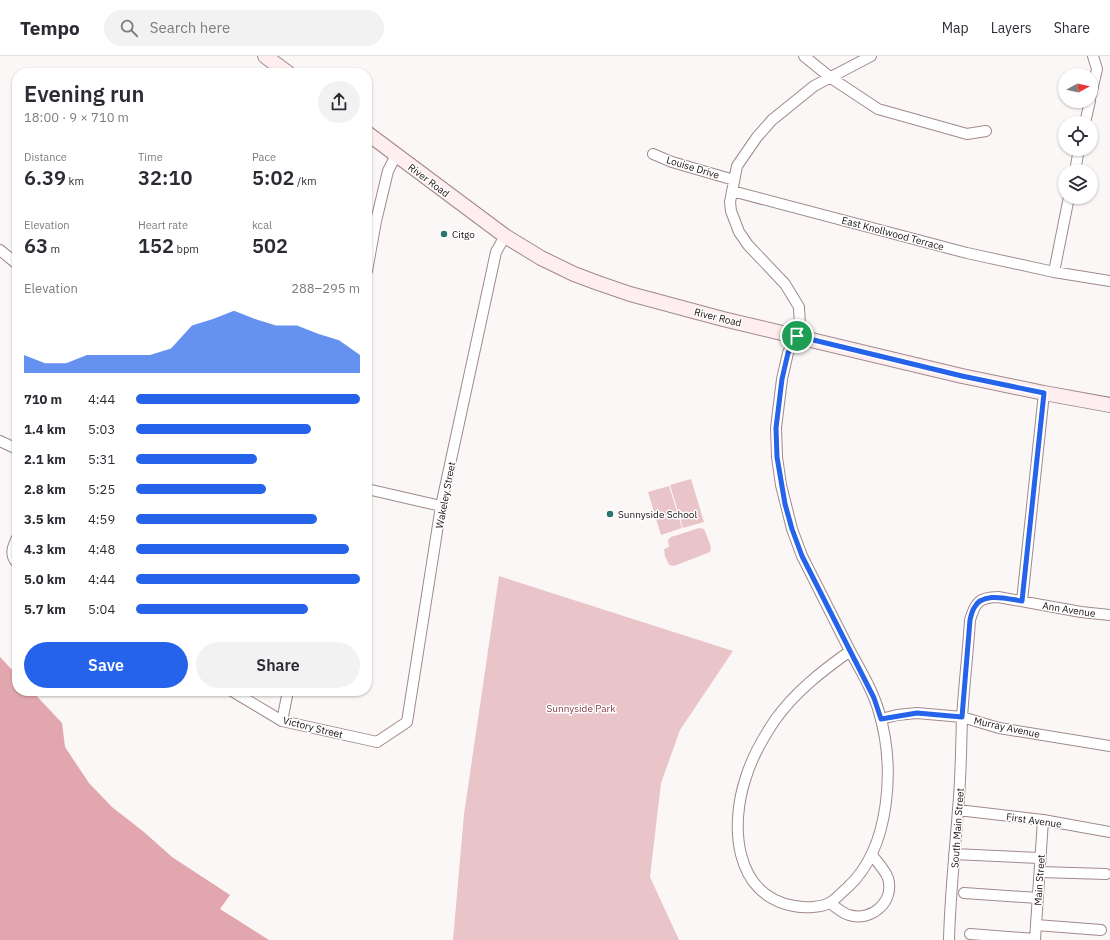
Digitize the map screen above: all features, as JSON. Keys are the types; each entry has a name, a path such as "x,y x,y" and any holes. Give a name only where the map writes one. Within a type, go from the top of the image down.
{"main road":[{"path":"265,56 281,68"},
{"name":"River Road","path":"372,137 505,236 541,258 598,284 716,317 962,376 1044,393 1110,404"}],"street":[{"path":"804,56 831,78 878,109 968,134 986,131"},
{"path":"850,652 818,674 802,688 776,719 762,740 741,794 737,825 741,858 748,873 763,893 774,900 795,907 807,907 830,903 858,877 872,855 884,813 888,790 889,768 881,719 874,698 802,556 792,529 781,485 777,457 776,428 782,379 788,353 800,327 799,307 785,284 748,245 739,232 731,211 730,202 737,166 757,137 772,120 814,86 871,56"},
{"path":"1093,56 1097,68"},
{"name":"Louise Drive","path":"653,154 672,162 734,180"},
{"path":"372,243 388,171 396,155"},
{"name":"East Knollwood Terrace","path":"732,191 967,253 1054,272 1110,281"},
{"path":"1054,272 1069,204"},
{"name":"Wakeley Street","path":"377,742 407,722 441,506 496,252 505,236"},
{"path":"0,250 12,260"},
{"path":"1022,601 1044,393"},
{"path":"0,441 12,447"},
{"path":"372,490 441,506"},
{"name":"Ann Avenue","path":"962,717 970,620 974,607 980,601 989,597 1110,615"},
{"name":"Victory Street","path":"240,696 282,721 377,742"},
{"path":"282,721 287,696"},
{"name":"Murray Avenue","path":"881,719 917,713 962,717 999,728 1110,746"},
{"name":"South Main Street","path":"949,940 950,901 954,875 954,854 958,810 962,717"},
{"name":"First Avenue","path":"958,810 1043,820 1110,832"},
{"name":"Main Street","path":"1035,939 1043,820"},
{"path":"954,854 1040,858"},
{"path":"830,903 848,915 858,916 867,916 882,906 889,893 888,877 872,855"},
{"path":"1040,872 1106,874"},
{"path":"964,893 1038,898"},
{"path":"1036,924 1102,930"},
{"path":"970,934 1035,939"}],"green space":[{"path":"691,479 704,522 683,528 670,485"},
{"path":"669,486 682,528 661,535 648,492"},
{"path":"699,528 704,529 705,531 711,547 710,552 674,566 669,565 664,549 669,547 668,540 671,537"},
{"name":"Sunnyside Park","path":"499,576 733,651 680,730 661,783 650,877 679,940 453,940 464,814"}],"shaded area":[{"path":"0,657 12,670 12,696 37,696 62,723 65,747 89,783 112,807 144,832 172,857 230,895 220,909 269,940 0,940"}],"place":[{"name":"Citgo","path":"444,234"},
{"name":"Sunnyside School","path":"610,514"}],"route":[{"path":"797,336 962,376 1044,393 1022,601 989,597 980,601 974,607 970,620 962,717 917,713 897,715 881,719 874,698 864,677 802,556 792,529 781,485 777,457 776,428 782,379 788,353 797,336"}]}
